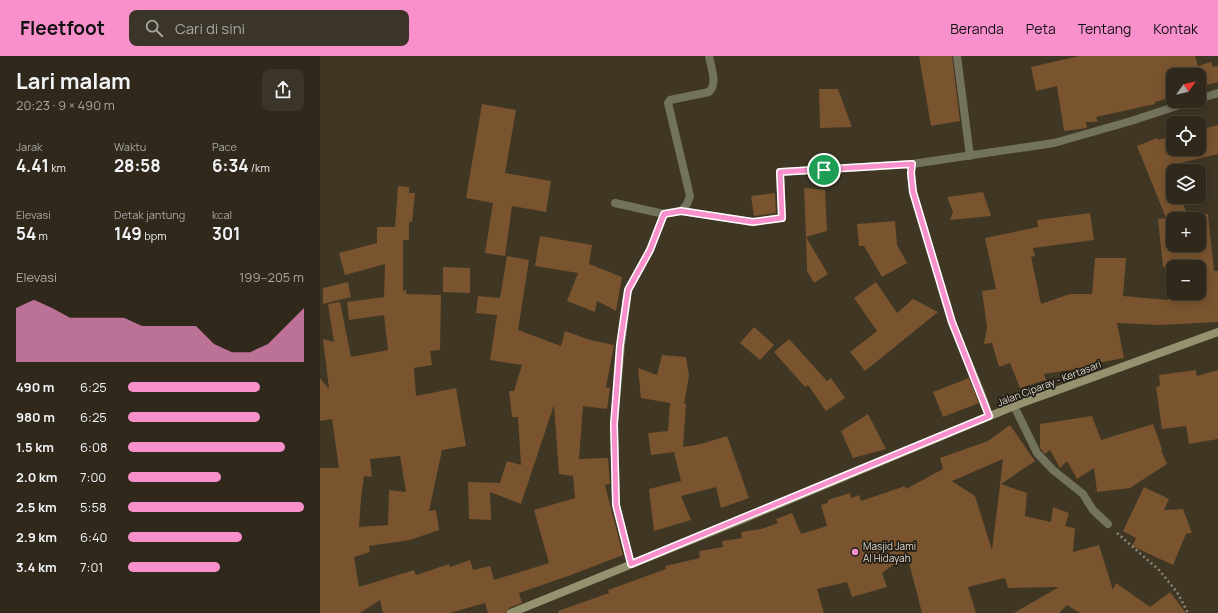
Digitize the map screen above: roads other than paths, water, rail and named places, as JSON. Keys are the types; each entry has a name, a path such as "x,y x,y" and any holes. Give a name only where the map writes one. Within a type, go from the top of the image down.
{"main road":[{"name":"Jalan Ciparay - Kertasari","path":"511,613 1014,406 1218,332"}],"street":[{"path":"681,211 687,204 690,196 668,103 670,100 709,92 713,88 714,83 709,56"},
{"path":"958,56 970,156"},
{"path":"1206,97 1218,93"},
{"path":"615,203 664,214 681,211 753,222 782,218 780,172 912,164 1054,143 1171,108"},
{"path":"912,164 911,173 913,192 950,316 989,416"},
{"path":"631,564 616,505 614,424 620,345 628,290 650,250 664,214"},
{"path":"1014,406 1038,453 1053,470 1083,494 1093,510 1108,524"}],"place":[{"name":"Masjid Jami Al Hidayah","path":"855,552"}]}
